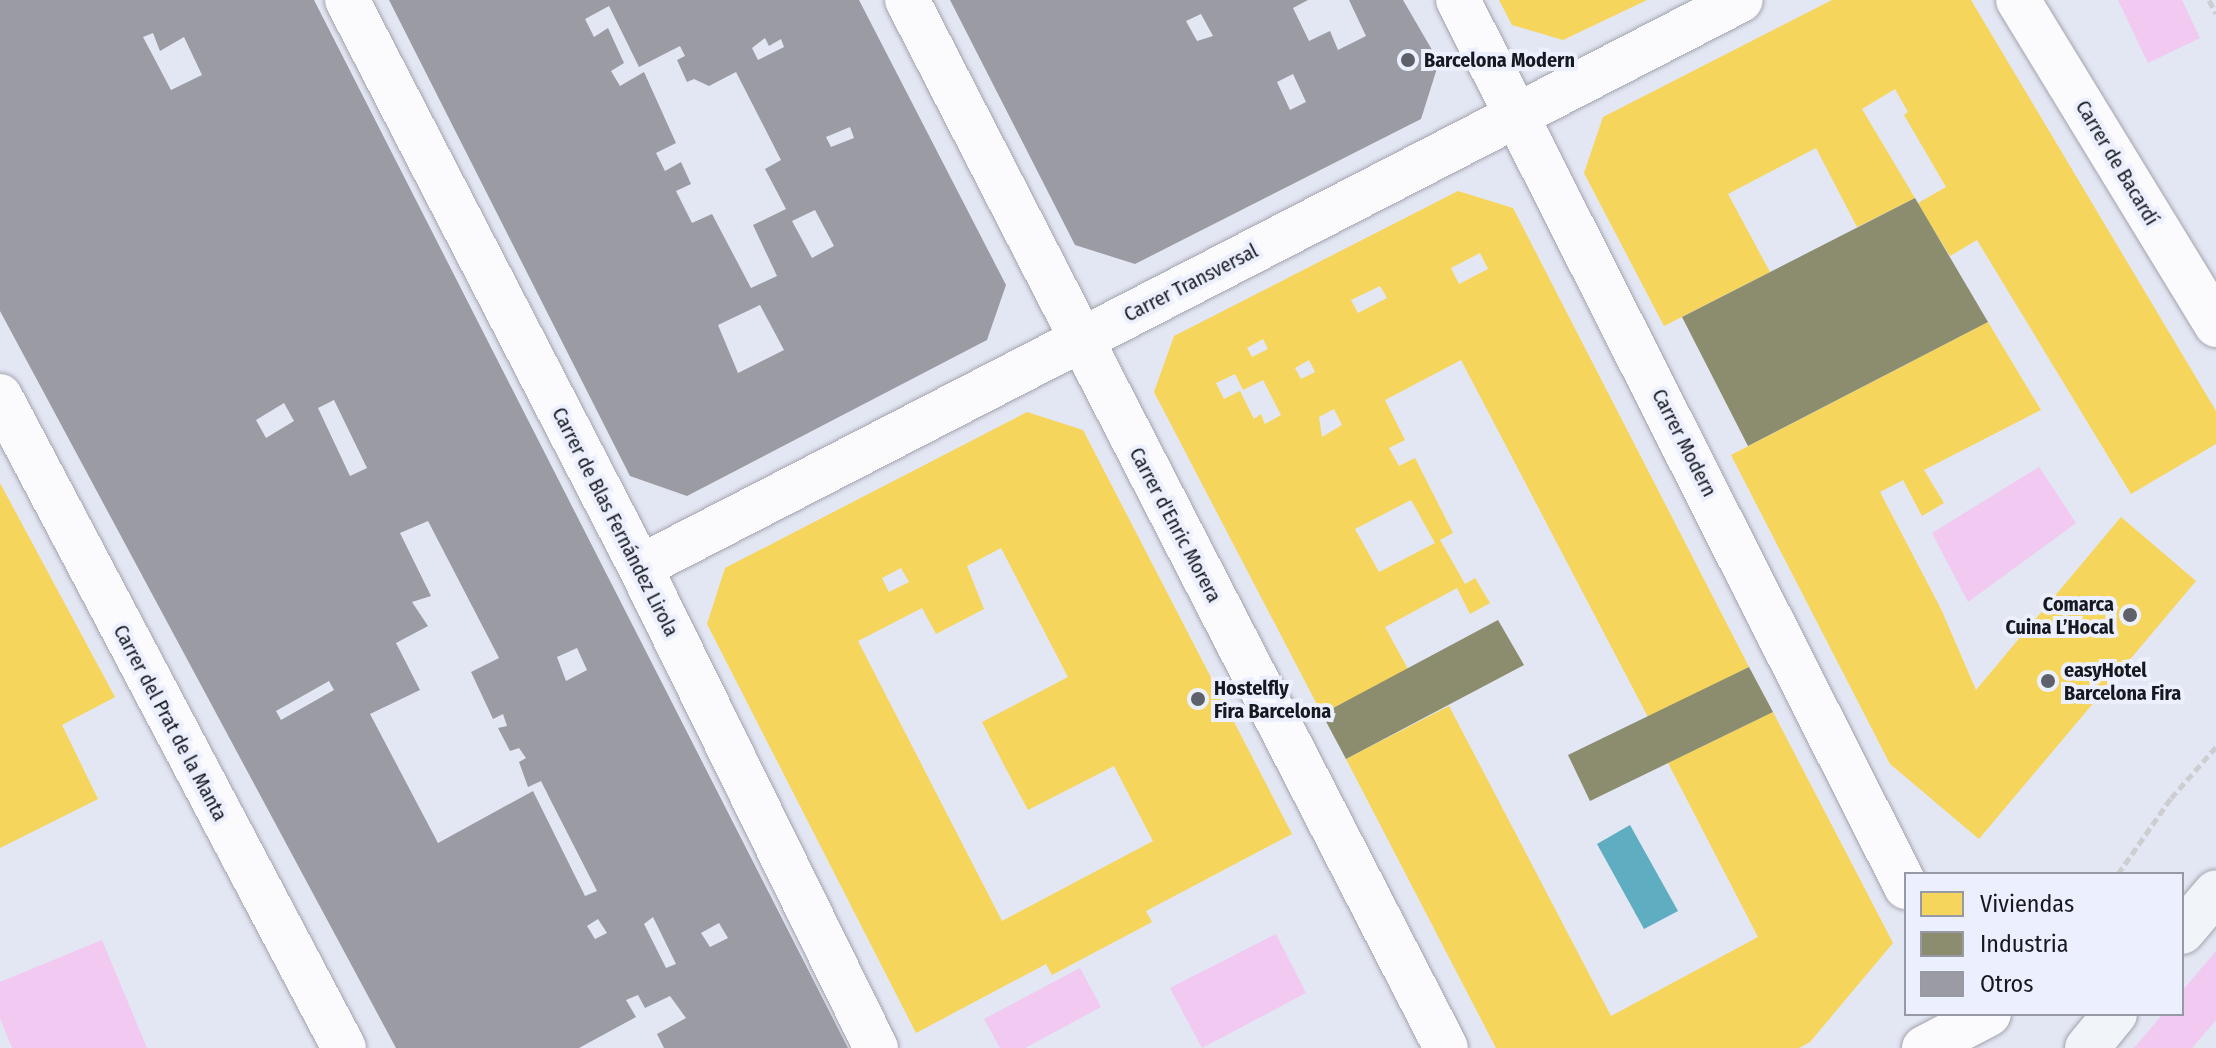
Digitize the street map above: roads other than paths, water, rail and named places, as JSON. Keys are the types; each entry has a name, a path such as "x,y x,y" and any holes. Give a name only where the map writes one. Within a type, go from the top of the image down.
{"main road":[{"path":"2184,930 2216,892"},
{"path":"2087,1048 2113,1016"}],"street":[{"name":"Carrer de Blas Fernández Lirola","path":"347,0 640,567 876,1048"},
{"name":"Carrer d'Enric Morera","path":"907,0 1079,341 1446,1048"},
{"name":"Carrer Modern","path":"1458,0 1520,114 1904,883"},
{"name":"Carrer Transversal","path":"640,567 1741,0"},
{"name":"Carrer de Bacardí","path":"2018,0 2216,325"},
{"name":"Carrer del Prat de la Manta","path":"0,396 344,1048"},
{"path":"1924,1048 1977,1016"}],"water":[{"path":"1630,825 1678,911 1644,929 1597,844"}],"place":[{"name":"Barcelona Modern","path":"1408,60"},
{"name":"Comarca Cuina L’Hocal","path":"2130,615"},
{"name":"easyHotel Barcelona Fira","path":"2048,681"},
{"name":"Hostelfly Fira Barcelona","path":"1198,699"}]}
